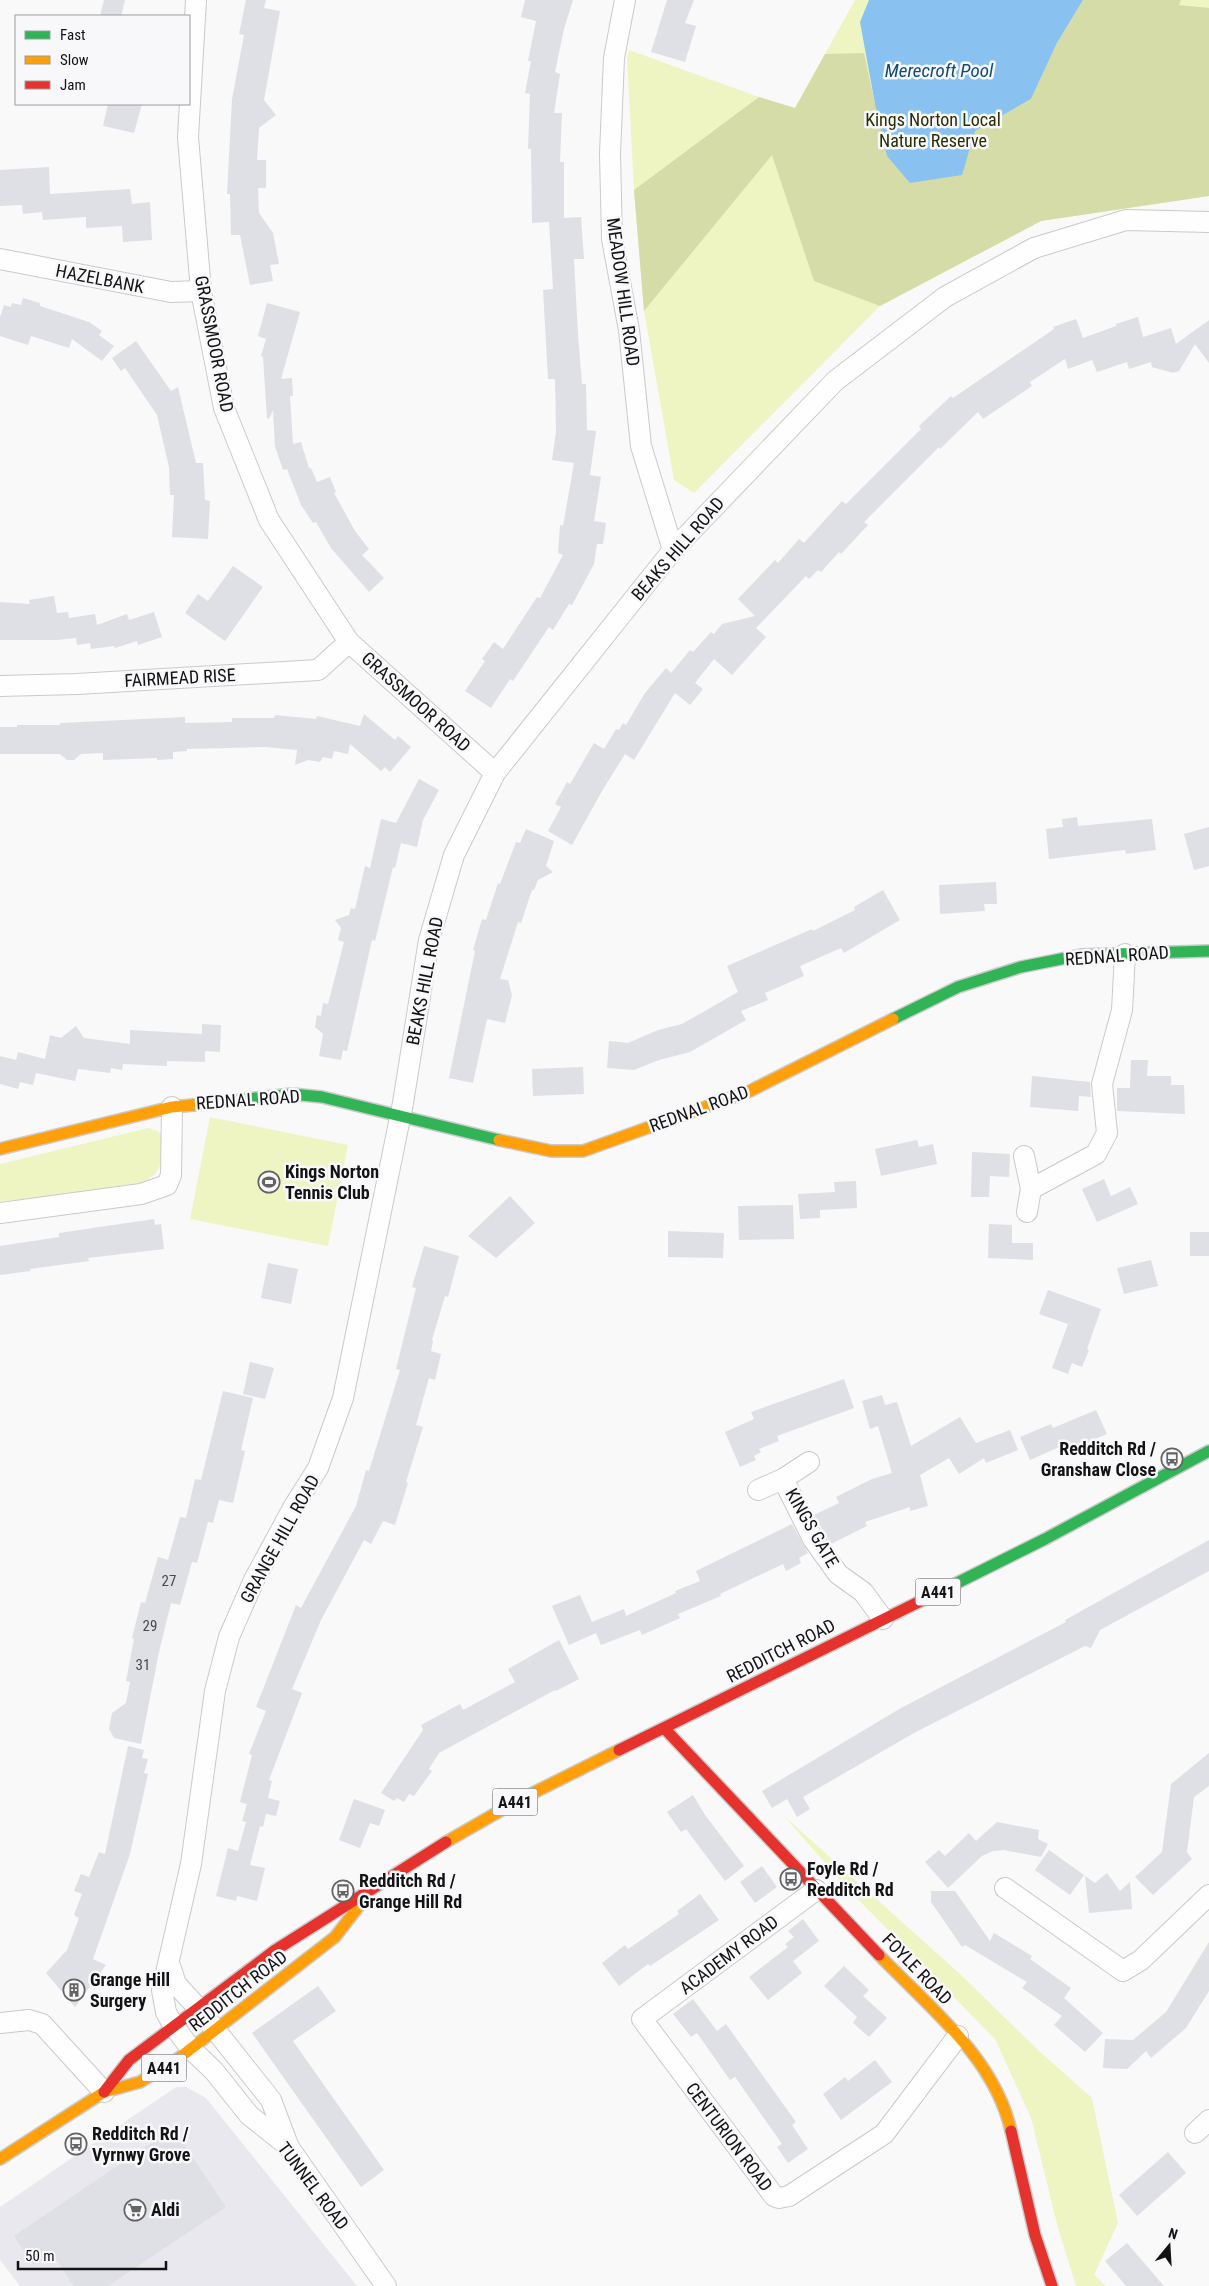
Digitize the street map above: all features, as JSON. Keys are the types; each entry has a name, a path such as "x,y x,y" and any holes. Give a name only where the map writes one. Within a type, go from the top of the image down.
{"main road":[{"name":"REDNAL ROAD","path":"0,1149 172,1107 292,1094 322,1097 542,1150 583,1150 750,1091 958,987 1021,967 1081,955 1209,951"},
{"name":"REDDITCH ROAD","path":"104,2092 128,2060 274,1951 467,1829 520,1800 1045,1540 1209,1451"},
{"name":"FOYLE ROAD","path":"665,1729 816,1890 958,2036 994,2082 1008,2116 1036,2235 1052,2286"},
{"name":"REDDITCH ROAD","path":"0,2159 104,2092 140,2082 191,2049 335,1937 373,1889"}],"street":[{"name":"GRASSMOOR ROAD","path":"190,103 196,0"},
{"name":"MEADOW HILL ROAD","path":"624,0 614,58 610,154 612,238 630,330 640,446 673,550"},
{"name":"GRASSMOOR ROAD","path":"190,105 188,137 201,291 224,408 269,520 349,642 495,773"},
{"name":"BEAKS HILL ROAD","path":"399,1117 404,1103 429,940 454,855 495,773 673,550 835,381 945,297 1034,248 1126,220 1209,222"},
{"name":"HAZELBANK","path":"0,259 171,292 201,291"},
{"name":"FAIRMEAD RISE","path":"0,686 77,684 318,670 349,642"},
{"path":"1031,1189 1096,1154 1107,1133 1102,1084 1122,1010 1125,954"},
{"name":"REDNAL ROAD","path":"0,1213 141,1194 167,1185 171,1175 172,1107"},
{"name":"GRANGE HILL ROAD","path":"173,2026 162,2001 162,1990 191,1864 215,1691 229,1637 254,1580 294,1506 318,1468 343,1398 399,1117"},
{"path":"1024,1156 1031,1189 1026,1212"},
{"name":"KINGS GATE","path":"758,1490 783,1479 809,1462"},
{"name":"KINGS GATE","path":"783,1479 813,1539 838,1574 863,1592 883,1619"},
{"path":"1005,1888 1123,1971 1142,1960 1207,1892"},
{"name":"ACADEMY ROAD","path":"642,2019 816,1890"},
{"path":"168,1963 176,1984 198,2008 271,2100 288,2146"},
{"name":"CENTURION ROAD","path":"642,2019 774,2196 779,2198 789,2196 884,2134 958,2036"},
{"path":"0,2024 28,2020 42,2024 104,2092"},
{"name":"TUNNEL ROAD","path":"173,2026 191,2049 214,2071 249,2115 288,2146 386,2286"}],"shaded area":[{"path":"176,2087 186,2087 206,2098 357,2286 20,2286 0,2260 0,2207"}],"green space":[{"name":"Kings Norton Local Nature Reserve","path":"855,0 1209,0 1209,196 1041,221 880,306 694,493 674,480 644,311 634,190 627,59 629,50 795,108"},
{"path":"1083,0 1181,0 1179,5 1209,8 1209,196 1041,221 880,306 814,281 772,155 644,311 634,190 759,97 795,108 825,54 864,53 875,104 975,131 1031,99 1057,43"},
{"name":"Kings Norton Tennis Club","path":"210,1117 348,1145 328,1246 190,1219"},
{"path":"148,1128 158,1131 162,1135 162,1156 160,1167 154,1175 142,1182 104,1191 0,1202 0,1164"},
{"path":"784,1816 960,1974 1038,2050 1092,2098 1118,2223 1094,2275 1106,2286 1076,2286 1058,2228 1031,2118 995,2039 844,1885"}],"water":[{"name":"Merecroft Pool","path":"869,0 1083,0 1057,43 1031,99 975,131 962,175 910,183 887,156 875,104 860,22"}],"building":[{"path":"104,0 125,0 121,15 100,15"},
{"path":"246,0 266,0 264,8 280,11 264,100 276,115 259,128 257,160 266,160 266,188 258,188 259,213 273,233 279,264 270,265 273,281 250,285 240,235 231,235 230,194 227,194 232,99 244,35 239,34"},
{"path":"525,0 573,0 564,29 555,72 560,74 554,113 562,113 560,162 564,162 564,218 581,217 584,259 574,259 582,384 586,384 587,430 596,431 590,475 601,477 594,521 606,523 603,544 597,544 594,564 572,605 569,604 553,630 549,627 513,681 510,679 491,708 465,691 485,661 482,659 494,642 503,649 537,597 540,598 563,555 558,553 560,525 563,526 574,463 552,460 556,431 555,379 548,379 543,290 553,289 549,222 532,223 531,149 528,149 530,94 525,93 531,61 528,61 536,21 521,17"},
{"path":"667,0 694,0 685,23 696,26 685,62 651,52"},
{"path":"108,105 142,105 134,133 103,126"},
{"path":"49,167 50,194 130,189 132,204 150,202 152,240 123,242 122,226 86,228 86,217 43,220 42,212 23,214 22,205 0,206 0,170"},
{"path":"23,298 40,303 40,306 89,322 102,331 99,335 114,346 102,361 72,339 69,348 31,336 28,345 0,336 0,317 4,305 11,307 12,303 21,305"},
{"path":"267,303 300,312 281,379 292,378 293,396 290,396 293,444 301,442 309,468 311,468 317,482 330,477 336,492 334,493 355,531 369,549 362,555 384,578 369,592 331,548 316,522 313,523 301,505 287,469 283,470 275,446 273,410 269,419 267,418 263,357 261,356 266,339 258,336"},
{"path":"1138,317 1143,337 1171,328 1176,344 1209,320 1209,363 1195,344 1179,371 1173,373 1152,367 1151,362 1129,369 1127,362 1097,372 1092,360 1068,369 1065,359 1030,382 1032,386 983,419 978,412 940,449 939,447 864,522 868,525 841,554 839,552 821,572 818,570 809,579 806,576 756,628 766,637 732,675 714,659 695,683 703,689 690,705 675,693 634,760 625,754 572,845 548,831 561,807 555,804 567,782 570,784 594,743 604,749 616,729 619,730 623,723 626,725 645,693 666,668 671,673 690,650 693,652 711,632 714,634 722,624 755,616 738,599 775,560 778,563 799,539 804,543 842,501 846,504 921,429 919,426 951,396 953,398 1054,329 1053,327 1076,319 1083,338"},
{"path":"136,341 171,391 178,387 196,463 203,463 205,500 210,501 208,539 172,537 174,495 170,495 169,467 157,415 125,368 121,371 112,358"},
{"path":"233,566 263,587 225,641 185,613 198,594 208,601"},
{"path":"54,596 57,613 68,612 69,618 95,614 97,625 127,614 129,620 154,612 162,637 138,645 137,641 115,648 114,646 91,649 90,643 77,645 76,638 0,640 0,602 30,604 29,600"},
{"path":"364,714 395,740 398,736 411,747 390,772 385,767 381,771 350,744 348,754 334,751 332,759 323,757 320,762 308,760 295,765 297,750 265,747 187,749 187,751 173,752 173,759 157,760 157,758 103,760 103,753 81,754 74,760 67,760 60,754 0,754 0,727 17,727 17,725 60,725 60,723 185,717 185,723 232,722 232,718 274,718 275,715 316,719 317,716 360,726"},
{"path":"419,779 439,790 423,820 417,847 401,843 395,868 393,867 375,941 372,940 347,1051 343,1050 341,1060 319,1056 323,1034 315,1027 317,1015 321,1016 323,1003 328,1004 344,942 338,940 341,928 335,920 349,915 351,908 355,909 365,866 370,868 381,819 396,823"},
{"path":"1077,817 1078,826 1152,819 1156,850 1126,854 1125,850 1049,859 1046,829 1063,827 1062,819"},
{"path":"1209,827 1209,866 1194,870 1184,834"},
{"path":"526,829 554,841 546,866 553,872 538,880 534,890 532,890 521,923 518,922 500,979 508,980 512,995 505,1023 487,1019 473,1083 449,1078 475,951 473,950 482,919 486,920 498,883 500,884 516,842 520,843"},
{"path":"996,882 997,904 984,904 985,911 940,914 939,885"},
{"path":"883,890 900,920 844,953 841,948 800,966 804,976 765,993 768,1000 741,1011 746,1020 690,1052 659,1060 634,1070 607,1068 609,1041 628,1043 658,1030 682,1024 738,992 727,966 812,929 813,931 855,910 854,907"},
{"path":"202,1024 221,1025 220,1052 205,1051 205,1062 167,1061 167,1066 123,1064 122,1070 111,1068 110,1073 78,1069 75,1081 36,1073 33,1085 20,1082 18,1089 0,1084 0,1056 16,1060 18,1052 45,1059 50,1035 61,1038 76,1026 84,1038 130,1044 130,1030 202,1034"},
{"path":"1131,1060 1148,1060 1147,1076 1171,1076 1171,1085 1184,1085 1185,1114 1117,1111 1117,1088 1130,1088"},
{"path":"583,1067 584,1094 533,1096 532,1069"},
{"path":"1032,1076 1090,1082 1091,1097 1079,1096 1078,1111 1030,1107"},
{"path":"917,1140 919,1147 933,1144 937,1164 881,1176 875,1149"},
{"path":"972,1152 1010,1154 1009,1177 990,1176 989,1197 971,1197"},
{"path":"1104,1179 1111,1196 1130,1187 1138,1204 1097,1222 1082,1189"},
{"path":"856,1181 857,1208 820,1210 820,1218 800,1219 798,1194 835,1192 834,1182"},
{"path":"510,1196 535,1223 496,1258 468,1236"},
{"path":"793,1205 794,1239 739,1240 738,1206"},
{"path":"154,1219 155,1225 161,1224 164,1249 88,1258 89,1261 0,1275 0,1246 59,1237 59,1233"},
{"path":"989,1224 1012,1225 1012,1243 1033,1243 1033,1260 988,1258"},
{"path":"668,1231 724,1233 723,1258 668,1257"},
{"path":"1190,1232 1209,1232 1209,1256 1190,1256"},
{"path":"424,1246 459,1256 448,1297 445,1296 432,1340 431,1351 441,1354 435,1380 429,1378 416,1425 423,1427 395,1525 383,1521 371,1544 364,1540 321,1620 292,1689 302,1693 269,1780 272,1781 268,1798 280,1801 276,1816 266,1814 263,1827 260,1826 250,1865 265,1868 257,1901 237,1896 236,1901 216,1896 228,1848 238,1851 246,1822 242,1821 247,1804 240,1802 252,1755 249,1754 266,1711 256,1707 296,1605 301,1608 356,1506 366,1470 369,1471 400,1370 396,1369 416,1288 412,1287"},
{"path":"1151,1260 1158,1286 1124,1294 1117,1268"},
{"path":"268,1263 298,1269 291,1304 261,1298"},
{"path":"1048,1290 1101,1309 1082,1367 1072,1363 1068,1374 1052,1368 1068,1324 1039,1314"},
{"path":"250,1362 274,1368 265,1399 243,1394"},
{"path":"844,1379 854,1408 777,1436 779,1441 759,1449 761,1452 754,1456 756,1460 740,1467 725,1432 754,1419 751,1412"},
{"path":"223,1391 253,1398 241,1450 245,1451 233,1503 219,1500 213,1523 208,1522 197,1563 192,1562 180,1605 171,1603 159,1652 141,1744 114,1738 109,1729 112,1713 126,1703 130,1682 126,1681 134,1639 132,1638 141,1602 145,1603 158,1557 168,1560 180,1517 186,1518 195,1479 201,1480"},
{"path":"882,1395 885,1405 897,1402 911,1446 960,1417 976,1443 1010,1430 1018,1450 986,1463 984,1458 959,1474 949,1458 920,1475 928,1506 910,1511 910,1507 865,1522 867,1526 831,1544 814,1515 839,1503 836,1497 872,1479 892,1473 878,1426 870,1429 862,1401"},
{"path":"1096,1410 1107,1434 1069,1450 1066,1444 1030,1460 1020,1437 1051,1424 1053,1428"},
{"path":"792,1524 808,1553 799,1558 801,1563 786,1571 783,1564 720,1594 721,1596 678,1614 680,1618 642,1635 640,1630 601,1645 596,1633 569,1645 552,1606 580,1595 592,1622 624,1609 626,1616 676,1593 675,1591 700,1581 696,1571"},
{"path":"1209,1540 1209,1571 1100,1630 1091,1648 1085,1646 914,1733 803,1797 810,1809 797,1817 787,1799 772,1808 762,1791 901,1708 1066,1622 1065,1620"},
{"path":"559,1640 579,1679 439,1753 429,1769 432,1771 414,1796 409,1794 404,1802 397,1798 394,1801 381,1793 423,1730 421,1725 460,1704 463,1710 515,1682 508,1669"},
{"path":"128,1746 144,1750 142,1758 148,1759 144,1773 148,1774 130,1854 93,1959 106,1965 75,2007 46,1973 67,1950 79,1918 74,1915 82,1894 74,1891 81,1874 89,1877 99,1852 105,1854"},
{"path":"1209,1753 1209,1786 1194,1797 1187,1852 1192,1859 1153,1895 1135,1877 1162,1852 1171,1784"},
{"path":"693,1795 705,1815 744,1866 725,1881 686,1829 681,1832 667,1812"},
{"path":"354,1799 385,1810 379,1826 370,1823 360,1848 339,1840"},
{"path":"997,1822 1039,1830 1038,1839 1048,1844 1041,1857 1004,1850 993,1851 982,1856 948,1888 925,1862 939,1850 945,1856 969,1833 976,1841"},
{"path":"1049,1850 1084,1875 1070,1895 1035,1870"},
{"path":"762,1866 777,1887 755,1903 740,1882"},
{"path":"1107,1873 1120,1891 1130,1882 1132,1909 1089,1913 1085,1876 1095,1883"},
{"path":"931,1891 955,1891 990,1941 994,1933 1032,1956 1030,1959 1071,1988 1064,1998 1103,2033 1085,2052 1054,2025 1062,2016 1022,1988 1027,1982 965,1945 962,1947 931,1902"},
{"path":"700,1894 719,1920 650,1966 648,1964 619,1986 602,1963 625,1945 628,1949 679,1914 677,1911"},
{"path":"803,1919 819,1941 793,1961 802,1973 768,2000 749,1977 788,1947 785,1944 794,1937 788,1931"},
{"path":"1209,1942 1209,1991 1186,2028 1151,2058 1146,2051 1127,2069 1103,2068 1105,2039 1133,2040 1166,2012"},
{"path":"844,1966 869,1990 863,1996 887,2018 869,2037 853,2023 857,2017 824,1986"},
{"path":"318,1986 336,2011 293,2041 384,2170 361,2187 252,2033"},
{"path":"693,1999 717,2031 726,2024 796,2122 792,2125 808,2149 788,2163 777,2147 782,2144 735,2077 730,2080 697,2033 691,2037 673,2014"},
{"path":"875,2060 892,2082 841,2120 823,2094 845,2077 848,2081"},
{"name":"Aldi","path":"173,2128 226,2207 108,2286 74,2286 52,2253 33,2265 14,2236"},
{"path":"1168,2152 1186,2173 1137,2216 1119,2195"},
{"path":"1127,2243 1164,2286 1126,2286 1105,2261"}],"traffic: fast":[{"path":"893,1019 958,987 1021,967 1081,955 1209,951"},
{"path":"193,1105 292,1094 322,1097 499,1140"},
{"path":"941,1591 1045,1539 1209,1451"}],"traffic: slow":[{"path":"499,1140 551,1151 583,1151 750,1091 893,1019"},
{"path":"0,1149 172,1107 193,1105"},
{"path":"446,1842 519,1800 619,1750"},
{"path":"0,2159 104,2092 140,2082 179,2058 335,1937 359,1906"},
{"path":"879,1955 939,2014 975,2057 991,2080 1003,2105 1011,2131"}],"traffic: jam":[{"path":"619,1750 941,1591"},
{"path":"665,1729 879,1955"},
{"path":"104,2092 129,2060 274,1951 446,1842"},
{"path":"1011,2131 1035,2235 1052,2286"}],"place":[{"name":"Kings Norton Tennis Club","path":"269,1182"},
{"name":"Redditch Rd / Granshaw Close","path":"1172,1459"},
{"name":"Foyle Rd / Redditch Rd","path":"791,1879"},
{"name":"Redditch Rd / Grange Hill Rd","path":"343,1891"},
{"name":"Grange Hill Surgery","path":"74,1990"},
{"name":"Redditch Rd / Vyrnwy Grove","path":"76,2144"},
{"name":"Aldi","path":"135,2210"}]}
